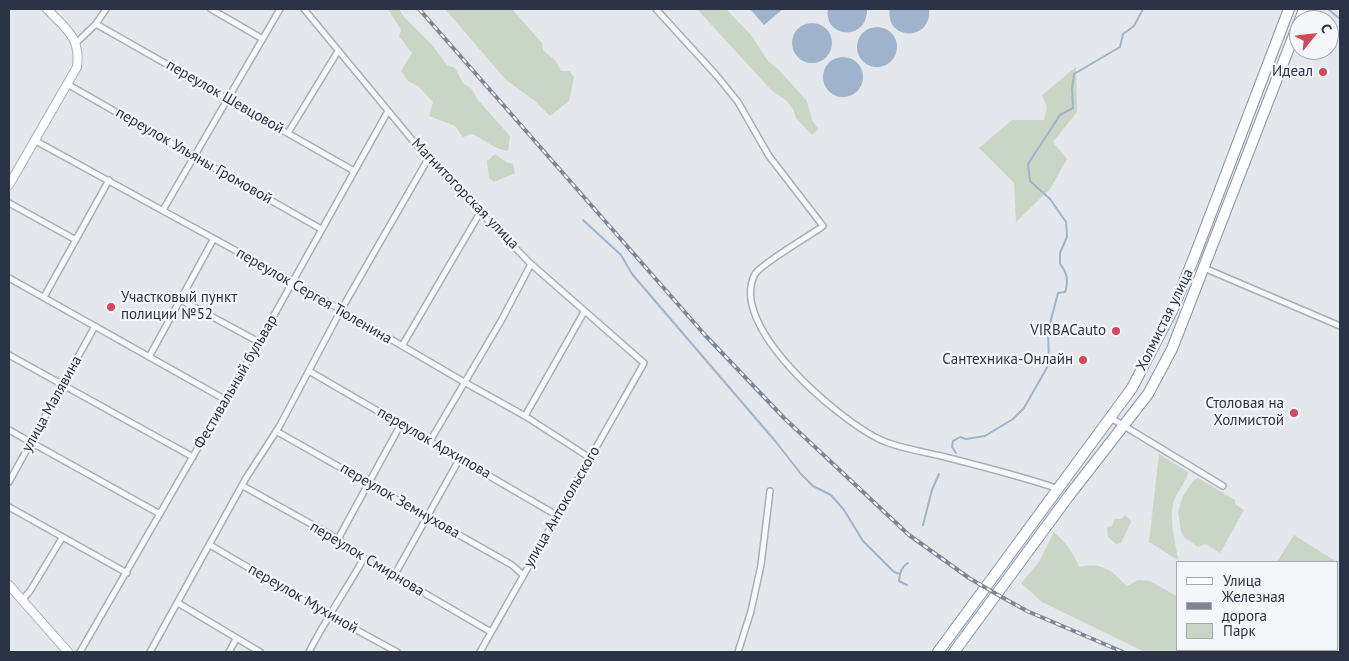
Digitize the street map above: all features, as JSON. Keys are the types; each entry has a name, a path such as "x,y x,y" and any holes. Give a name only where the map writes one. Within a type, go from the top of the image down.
{"highway":[{"name":"Холмистая улица","path":"938,652 1132,388 1172,310 1199,246 1288,11"},
{"name":"Холмистая улица","path":"954,652 1068,497 1148,394 1172,349 1289,48"}],"street":[{"path":"9,185 77,66 79,53 74,37 47,9"},
{"path":"76,43 96,24 106,9"},
{"path":"211,9 261,38"},
{"path":"163,210 261,38 280,9"},
{"name":"Магнитогорская улица","path":"304,9 428,159 531,264 644,363"},
{"path":"656,9 738,102 769,156 824,226 756,272 750,290 756,319 777,353 813,390 849,420 880,440 1013,474 1059,489"},
{"name":"переулок Шевцовой","path":"96,24 354,171"},
{"path":"288,133 338,51"},
{"name":"переулок Ульяны Громовой","path":"67,84 321,229"},
{"name":"Фестивальный бульвар","path":"80,652 226,400 388,111"},
{"name":"переулок Сергея Тюленина","path":"34,140 341,310 525,416 590,458"},
{"path":"150,652 310,371 311,365 341,310 428,159"},
{"path":"44,297 109,180"},
{"path":"9,203 76,240"},
{"path":"402,346 481,211"},
{"path":"149,357 213,240"},
{"path":"430,441 531,264"},
{"name":"Холмистая улица","path":"1204,268 1340,326"},
{"path":"9,278 226,400"},
{"path":"181,300 259,342"},
{"path":"525,416 584,312"},
{"name":"улица Малявина","path":"9,482 95,326"},
{"path":"9,355 193,457"},
{"name":"улица Антокольского","path":"480,652 644,363"},
{"name":"переулок Архипова","path":"310,371 558,516"},
{"path":"1111,418 1223,486"},
{"path":"338,539 401,424"},
{"path":"9,430 160,514"},
{"name":"переулок Земнухова","path":"276,431 512,565 523,575"},
{"path":"394,576 460,458"},
{"name":"переулок Смирнова","path":"243,486 338,539 364,558 491,632"},
{"path":"738,652 751,611 761,566 770,491"},
{"path":"9,507 127,573"},
{"path":"22,600 30,591 62,538"},
{"name":"переулок Мухиной","path":"210,545 329,615 397,652"},
{"path":"309,652 364,558"},
{"path":"9,585 68,652"},
{"path":"178,603 260,652"},
{"path":"229,652 236,639"}],"green space":[{"path":"388,9 399,9 404,17 432,45 447,65 455,68 463,83 472,89 477,99 510,136 508,151 498,148 472,134 463,137 455,126 429,116 433,102 418,86 408,81 401,71 412,53 399,36 401,30"},
{"path":"445,9 512,9 542,43 543,50 556,61 561,71 569,71 574,77 569,101 550,116 535,101 506,80"},
{"path":"697,9 726,9 751,35 768,61 778,69 807,101 812,120 818,129 812,135 796,118 793,109 787,101 772,91"},
{"path":"1076,67 1077,112 1053,142 1067,159 1050,189 1016,222 1014,183 979,148 1012,120 1044,120 1047,107 1042,95"},
{"path":"495,154 506,162 513,164 515,173 494,182 489,178 487,161"},
{"path":"1159,454 1188,472 1175,497 1172,508 1172,522 1178,560 1149,542"},
{"path":"1198,478 1235,500 1235,504 1244,510 1220,553 1206,544 1198,547 1184,537 1181,532 1178,512 1183,496 1193,481"},
{"path":"1126,515 1131,522 1121,543 1116,544 1108,537 1107,527 1112,526 1115,519 1121,519"},
{"path":"1054,532 1069,548 1079,567 1101,567 1111,572 1127,586 1138,580 1150,581 1176,596 1176,651 1273,652 1145,652 1042,602 1021,583 1039,562"},
{"path":"1294,535 1335,561 1278,561"}],"water":[{"path":"750,9 783,9 764,25"},
{"path":"828,9 867,9 865,20 861,27 854,31 846,32 832,26 828,19"},
{"path":"890,9 929,9 928,20 923,28 916,32 900,32 894,27 890,19"},
{"path":"808,23 816,23 823,26 829,32 832,43 829,54 823,60 816,63 808,63 801,60 795,54 792,47 792,39 795,32 801,26"},
{"path":"873,27 881,27 888,30 894,36 897,47 894,58 888,64 881,67 873,67 866,64 860,58 857,51 857,43 860,36 866,30"},
{"path":"839,57 847,57 854,60 860,66 863,77 860,88 854,94 847,97 839,97 832,94 826,88 823,81 823,73 826,66 832,60"}],"waterway":[{"path":"956,453 952,447 953,441 960,437 966,439 985,436 1013,419 1024,408 1049,364 1048,331 1058,293 1065,292 1067,284 1066,273 1060,264 1060,253 1067,237 1066,222 1050,199 1030,181 1028,164 1060,115 1073,108 1072,89 1074,74 1120,47 1123,34 1134,26 1143,9"},
{"path":"1328,9 1340,19"},
{"path":"583,220 621,255 632,274 776,442 801,474 813,486 831,495 844,510 863,541 894,572 900,574"},
{"path":"923,525 932,490 939,474"},
{"path":"907,585 899,581 901,570 908,563"}],"railway":[{"path":"419,9 705,335 784,418 909,535 969,578 1027,611 1123,652"}],"place":[{"name":"Идеал","path":"1323,72"},
{"name":"Участковый пункт полиции №52","path":"111,307"},
{"name":"VIRBACauto","path":"1116,331"},
{"name":"Сантехника-Онлайн","path":"1083,360"},
{"name":"Столовая на Холмистой","path":"1294,413"}]}
